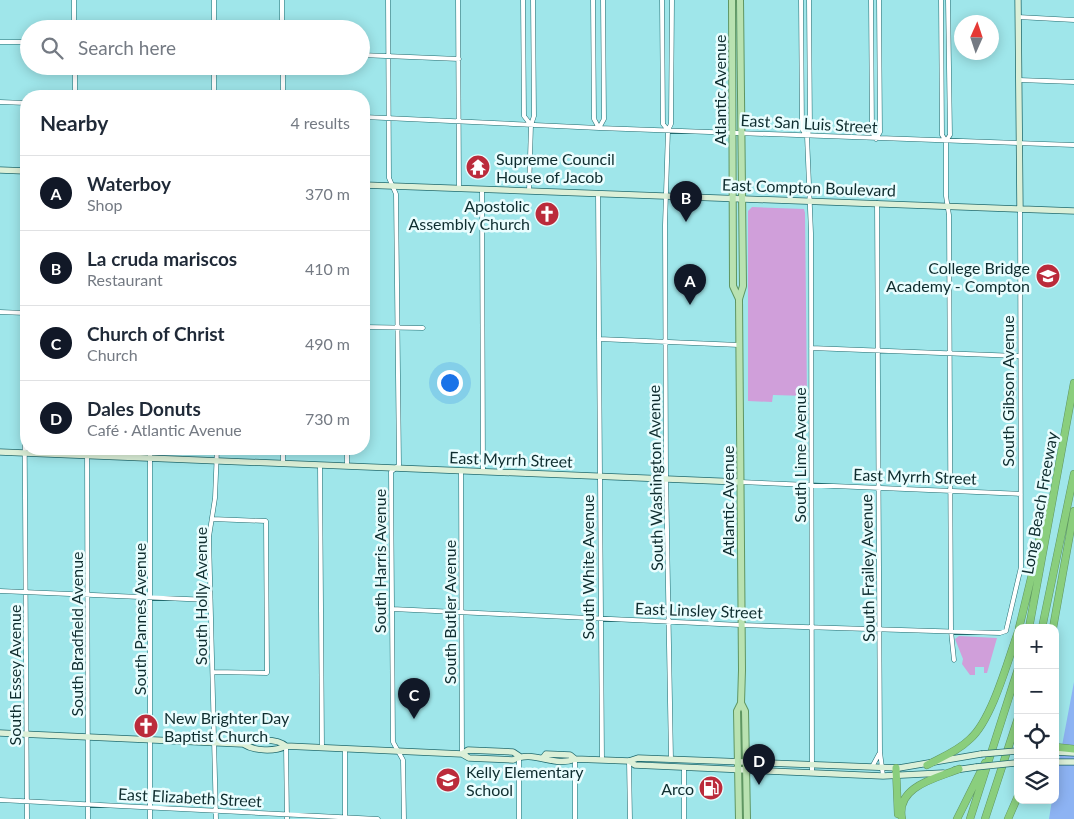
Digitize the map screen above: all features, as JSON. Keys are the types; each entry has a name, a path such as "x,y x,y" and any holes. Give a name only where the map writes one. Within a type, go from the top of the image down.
{"highway":[{"name":"Long Beach Freeway","path":"1030,624 1074,383"},
{"name":"Long Beach Freeway","path":"1043,624 1074,474"},
{"path":"1020,624 1036,558 1043,518 1053,495"},
{"path":"1054,624 1074,511"},
{"path":"927,764 959,748 978,730 988,712 1014,643"},
{"path":"970,819 1014,682"},
{"path":"985,819 1014,730"},
{"path":"1059,747 1074,749"},
{"path":"958,819 978,772 993,751"},
{"path":"896,768 898,819"},
{"path":"902,819 902,806 909,792 916,787 959,769"},
{"path":"1008,819 1015,804"}],"main road":[{"name":"Atlantic Avenue","path":"732,0 743,286 739,299 741,703 745,711 747,819"},
{"name":"Atlantic Avenue","path":"739,299 733,286 733,198 737,132 740,0"},
{"name":"South Gibson Avenue","path":"1018,0 1020,209"},
{"path":"0,170 20,171"},
{"name":"East Compton Boulevard","path":"370,184 1074,211"},
{"name":"East Myrrh Street","path":"0,452 20,453"},
{"name":"East Myrrh Street","path":"125,455 217,461 740,482"},
{"name":"Atlantic Avenue","path":"739,819 737,710 741,703"},
{"path":"0,733 243,744 252,740 281,742 286,746 462,754 468,750 513,752 519,756 543,758 547,761 568,762 574,759 629,761 638,758 896,768 981,754 1014,751"},
{"path":"1059,752 1074,753"},
{"path":"629,761 635,765 684,768 883,776 924,775 1014,762"},
{"path":"1059,762 1074,762"}],"street":[{"path":"74,0 74,20"},
{"path":"214,0 214,20"},
{"path":"282,0 282,20"},
{"name":"South Harris Avenue","path":"388,0 389,178 396,194 399,464 390,472 393,742 403,760 404,819"},
{"path":"458,0 459,187"},
{"path":"523,0 524,116 531,125"},
{"path":"529,191 531,125 534,116 533,0"},
{"path":"593,0 594,119 599,128"},
{"path":"599,128 604,119 603,0"},
{"path":"662,0 663,124 668,130 672,124 672,0"},
{"name":"South Lime Avenue","path":"801,0 802,128 807,136"},
{"name":"South Lime Avenue","path":"809,0 810,129 807,136 811,348 812,773"},
{"path":"871,0 872,132 876,139"},
{"path":"876,139 880,132 879,0"},
{"path":"941,0 942,135 946,141 946,196 948,206 951,631 954,660"},
{"path":"946,141 950,135 948,0"},
{"path":"1018,18 1074,20"},
{"path":"0,42 20,42"},
{"path":"370,55 459,59"},
{"path":"74,75 75,90"},
{"path":"214,75 214,90"},
{"path":"283,75 283,90"},
{"path":"1019,80 1074,82"},
{"path":"0,102 20,103"},
{"name":"East San Luis Street","path":"370,117 876,139 1074,145"},
{"name":"South Washington Avenue","path":"668,130 666,342 670,622 668,711 671,759"},
{"path":"482,189 483,472"},
{"name":"South White Avenue","path":"598,193 602,760"},
{"name":"South Frailey Avenue","path":"877,203 880,752 883,776"},
{"name":"South Gibson Avenue","path":"1006,631 1021,567 1020,209"},
{"path":"0,312 20,313"},
{"path":"370,326 423,328"},
{"path":"599,339 740,345"},
{"path":"811,348 1019,356"},
{"name":"South Essey Avenue","path":"25,455 27,819"},
{"name":"South Bradfield Avenue","path":"87,455 88,819"},
{"name":"South Holly Avenue","path":"216,455 209,537 216,742 216,819"},
{"path":"283,455 283,463"},
{"path":"347,455 347,465"},
{"name":"South Pannes Avenue","path":"150,457 150,819"},
{"path":"320,465 322,748"},
{"name":"South Butler Avenue","path":"461,471 462,754"},
{"name":"East Myrrh Street","path":"740,482 1021,494"},
{"path":"212,520 266,521 267,654 267,673 213,672"},
{"path":"0,592 210,600"},
{"name":"East Linsley Street","path":"392,610 741,625 1000,633 1006,631"},
{"path":"286,746 287,817"},
{"path":"345,749 345,818"},
{"name":"South Frailey Avenue","path":"872,767 880,752"},
{"path":"519,756 519,819"},
{"path":"574,759 575,819"},
{"path":"629,761 630,819"},
{"path":"684,768 684,819"},
{"name":"East Elizabeth Street","path":"0,800 88,803 287,817 378,819"}],"shaded area":[{"path":"752,207 804,209 807,396 773,395 772,402 748,401 748,211"},
{"path":"959,636 997,638 987,673 984,673 984,667 975,667 975,675 970,675 962,664 963,659 955,639"}],"water":[{"path":"1074,682 1074,819 1049,819 1051,804 1059,804 1059,762"}],"place":[{"name":"Supreme Council House of Jacob","path":"478,167"},
{"name":"Apostolic Assembly Church","path":"547,214"},
{"name":"La cruda mariscos","path":"686,222"},
{"name":"College Bridge Academy - Compton","path":"1048,276"},
{"name":"Waterboy","path":"690,305"},
{"name":"Church of Christ","path":"414,719"},
{"name":"New Brighter Day Baptist Church","path":"146,726"},
{"name":"Kelly Elementary School","path":"448,780"},
{"name":"Dales Donuts","path":"759,785"},
{"name":"Arco","path":"711,788"}]}
